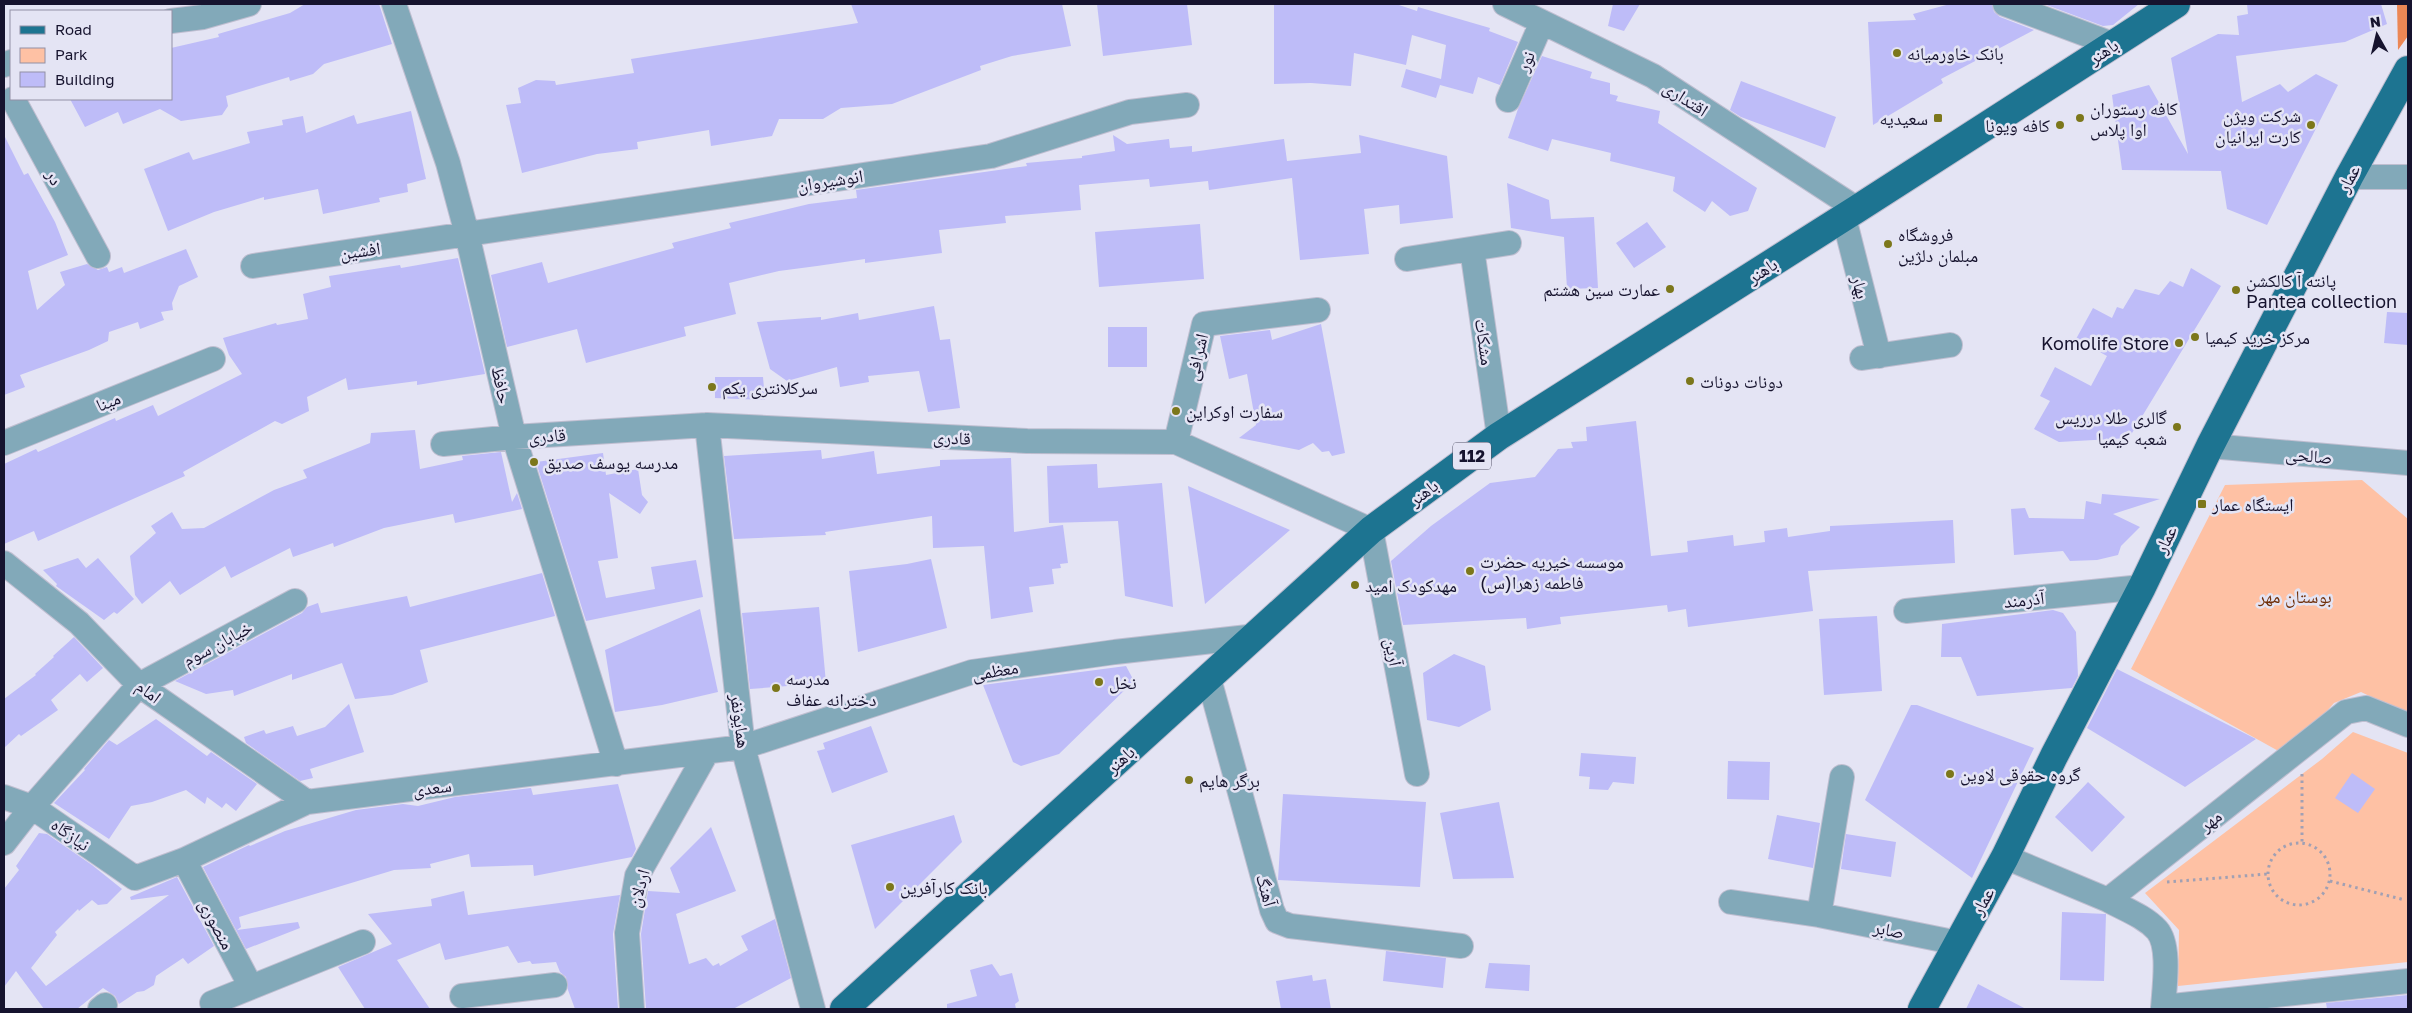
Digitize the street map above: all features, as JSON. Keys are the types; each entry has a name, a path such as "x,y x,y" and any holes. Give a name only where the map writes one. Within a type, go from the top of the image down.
{"main road":[{"name":"باهنر","path":"844,1009 1257,636 1371,530 1499,436 1851,214 2176,4"},
{"name":"عمار","path":"1922,1009 2006,857 2054,756 2142,587 2210,446 2349,177 2408,70"}],"street":[{"path":"172,21 203,17 249,4"},
{"name":"حافظ","path":"394,4 448,163 467,234 514,437 616,764"},
{"name":"اقتداری","path":"1505,4 1652,76 1851,214"},
{"path":"2005,4 2112,44"},
{"name":"نور","path":"1508,100 1542,22"},
{"name":"در","path":"4,83 10,94"},
{"name":"در","path":"13,100 98,256"},
{"name":"انوشیروان","path":"467,234 991,156 1130,112 1187,105"},
{"path":"2349,177 2408,177"},
{"name":"بهار","path":"1851,214 1870,357 1950,345"},
{"name":"افشین","path":"253,266 467,234"},
{"path":"1407,260 1509,243"},
{"name":"مشکات","path":"1472,248 1499,436"},
{"name":"اشرافی","path":"1176,442 1204,324 1318,310"},
{"name":"مینا","path":"4,443 213,359"},
{"name":"قادری","path":"443,444 514,437 707,425 1027,440 1176,442 1371,530"},
{"name":"همایونفر","path":"707,425 743,747 813,1009"},
{"name":"صالحی","path":"2210,446 2408,463"},
{"name":"آرین","path":"1371,530 1417,774"},
{"name":"امام","path":"4,563 79,623 139,685 307,802"},
{"name":"آذرمند","path":"1906,611 2142,587"},
{"name":"خیابان سوم","path":"139,685 295,600"},
{"name":"معظمی","path":"743,747 972,672 1115,652 1257,636"},
{"name":"آهنگ","path":"1209,679 1272,910 1278,920 1290,926 1461,946"},
{"path":"4,843 32,807 139,685"},
{"name":"مهر","path":"2108,900 2302,749 2346,712 2366,708 2408,725"},
{"name":"سعدی","path":"135,878 184,860 307,802 743,747"},
{"name":"اردلان","path":"632,1009 627,933 638,876 707,752"},
{"path":"1819,915 1842,778"},
{"name":"نیازگاه","path":"4,797 32,807 135,878"},
{"path":"2006,857 2108,900 2141,917 2158,931 2165,952 2163,1008 2408,981"},
{"name":"منصوری","path":"184,860 251,987"},
{"name":"صابر","path":"1731,902 1819,915 1958,944"},
{"path":"212,1003 363,942"},
{"path":"462,996 512,1000 555,985"}],"path":[{"path":"2302,749 2302,843"},
{"path":"2302,843 2312,846 2321,852 2327,860 2330,870 2330,881 2326,891 2310,903 2290,904 2274,892 2268,874 2275,856 2282,849 2291,844 2302,843"},
{"path":"2164,882 2268,874"},
{"path":"2330,881 2405,900"}],"green space":[{"name":"بوستان مهر","path":"2362,480 2408,519 2408,714 2361,692 2334,703 2317,722 2282,753 2131,669 2225,485"},
{"path":"2353,732 2408,753 2408,962 2178,986 2179,930 2145,893 2322,759"}],"shaded area":[{"path":"2397,4 2408,4 2408,36 2398,50"}],"building":[{"path":"305,4 379,4 392,44 324,64 313,74 290,81 289,77 226,96 228,106 222,115 181,121 160,109 123,124 118,112 85,127 71,100 172,100 172,48 219,37 218,34 290,13"},
{"path":"851,4 1062,4 1071,46 1012,56 980,66 981,70 892,104 841,108 823,119 779,119 772,136 711,146 709,130 637,142 638,149 597,154 522,173 506,105 521,103 518,88 536,80 555,81 556,85 634,73 631,59 858,23"},
{"path":"1097,4 1187,4 1192,45 1103,56"},
{"path":"1274,4 1396,4 1417,11 1418,7 1490,28 1489,31 1518,42 1500,85 1478,77 1473,94 1440,85 1436,98 1401,87 1406,69 1441,79 1446,45 1412,35 1406,65 1354,53 1351,86 1311,83 1274,84"},
{"path":"1613,4 1640,4 1624,31 1608,26"},
{"path":"1950,4 1992,4 1994,12 2000,17 2034,30 1941,79 1943,83 1873,125 1868,22 1916,20 1913,14"},
{"path":"2044,4 2139,4 2113,25 2103,26"},
{"path":"2247,4 2381,4 2387,24 2345,42 2236,56 2242,102 2280,84 2288,92 2316,74 2338,85 2267,225 2227,209 2221,171 2122,170 2112,95 2149,85 2188,154 2171,58 2218,34 2239,35 2237,16 2248,14"},
{"path":"1542,56 1592,72 1590,78 1610,83 1610,94 1618,96 1616,101 1660,111 1658,123 1757,188 1748,211 1730,216 1712,201 1705,212 1673,191 1675,177 1610,161 1611,153 1552,139 1548,151 1508,138 1518,109"},
{"path":"1741,81 1836,117 1825,148 1741,117 1730,110"},
{"path":"411,111 426,179 407,184 408,192 379,198 380,202 323,214 318,189 264,200 264,197 214,212 168,231 144,169 189,152 193,160 250,143 247,132 283,125 282,120 303,116 306,133 354,115 357,124"},
{"path":"4,135 24,175 28,173 55,222 68,255 28,271 37,310 65,285 60,272 87,264 98,270 107,267 109,272 122,267 124,273 186,249 198,277 179,286 172,303 173,310 161,312 164,320 140,329 138,322 109,332 108,341 89,350 20,375 25,387 4,395"},
{"path":"1113,135 1127,144 1169,139 1170,148 1192,146 1192,152 1284,139 1287,161 1361,153 1359,135 1447,156 1453,218 1400,224 1399,205 1364,209 1369,254 1300,260 1292,178 1209,190 1208,181 1150,187 1149,179 1079,185 1081,210 1005,216 1006,223 939,230 942,253 865,263 865,259 779,271 729,283 736,314 684,327 686,336 586,363 577,329 507,347 491,275 542,262 548,283 674,248 672,243 731,228 729,223 809,204 857,198 856,190 1027,166 1026,163 1082,158 1082,156 1115,151"},
{"path":"1507,183 1549,200 1551,219 1594,217 1598,288 1567,289 1564,237 1511,228"},
{"path":"1647,222 1666,247 1634,268 1616,243"},
{"path":"1200,224 1204,279 1099,287 1095,232"},
{"path":"458,258 485,374 417,385 417,381 348,390 346,378 307,397 309,411 282,424 275,421 183,472 185,476 38,541 34,531 4,544 4,464 36,449 38,452 115,418 116,421 153,405 158,416 242,374 229,355 223,338 276,323 277,325 308,319 303,294 331,287 329,276 400,265 401,268"},
{"path":"2191,268 2221,286 2129,438 2059,442 2034,429 2050,401 2040,396 2055,367 2091,386 2107,356 2076,339 2093,308 2112,318 2117,307 2123,309 2135,289 2159,295 2170,281 2183,287"},
{"path":"934,306 940,340 950,339 960,408 928,412 919,371 868,376 869,382 840,387 837,367 787,381 770,369 757,322 821,317 821,320 858,313 859,320"},
{"path":"2387,312 2408,313 2408,345 2384,343"},
{"path":"1321,324 1345,453 1332,456 1329,451 1322,452 1313,443 1299,450 1239,438 1256,425 1247,374 1229,379 1220,336 1270,330 1272,340"},
{"path":"1108,327 1147,327 1147,367 1108,367"},
{"path":"715,377 763,377 765,400 715,398"},
{"path":"1636,421 1651,556 1688,552 1687,541 1733,535 1734,546 1765,542 1764,531 1787,528 1788,537 1830,531 1830,526 1953,520 1955,563 1808,571 1813,611 1688,627 1686,609 1668,612 1667,605 1560,617 1561,624 1527,629 1526,618 1403,625 1391,561 1431,526 1490,483 1535,477 1558,449 1573,448 1571,442 1587,441 1586,427"},
{"path":"415,430 420,469 463,460 462,456 501,452 512,502 517,493 522,509 455,523 453,514 384,528 334,547 333,543 293,557 290,548 231,578 225,566 180,595 170,581 142,604 135,595 130,556 156,533 151,526 172,512 182,529 204,528 274,490 307,478 303,470 370,443 371,433"},
{"path":"821,450 822,459 874,451 877,474 940,466 940,460 1011,458 1014,532 1063,525 1068,563 1060,564 1061,568 1052,569 1054,584 1029,587 1033,612 991,619 984,546 933,548 932,516 825,532 826,535 734,539 724,456"},
{"path":"603,453 606,475 638,469 642,495 648,502 640,514 609,493 618,558 598,561 606,598 655,589 651,567 696,560 703,597 586,621 536,462"},
{"path":"1097,464 1098,488 1162,483 1173,607 1125,596 1118,521 1049,523 1047,466"},
{"path":"1188,486 1290,530 1205,604"},
{"path":"2102,494 2160,499 2113,514 2140,527 2121,546 2118,555 2097,560 2070,561 2063,551 2014,555 2011,509 2025,508 2029,518 2084,519 2086,501 2101,504"},
{"path":"78,558 86,568 98,558 134,599 117,614 114,612 104,620 56,586 57,584 43,570"},
{"path":"931,559 947,628 858,652 849,571"},
{"path":"542,573 555,616 420,650 428,682 392,695 355,699 342,663 292,680 292,674 234,696 233,690 206,694 175,681 302,613 307,607 318,603 321,613 407,596 410,607"},
{"path":"819,607 826,683 750,689 742,613"},
{"path":"700,609 718,692 662,705 615,712 605,650"},
{"path":"2053,610 2063,613 2076,632 2078,676 2072,688 1977,696 1961,657 1941,657 1942,624"},
{"path":"1877,616 1882,691 1824,695 1819,619"},
{"path":"74,637 103,668 87,682 80,674 51,700 58,710 21,736 19,734 4,748 4,699 36,675"},
{"path":"1454,654 1485,666 1491,710 1459,727 1427,720 1423,673"},
{"path":"1126,666 1134,681 1059,754 1021,766 1013,762 983,685"},
{"path":"2117,669 2256,739 2185,787 2087,728"},
{"path":"349,704 364,752 310,769 313,778 300,781 246,743 244,737 264,730 266,734 293,726 297,736 325,727"},
{"name":"گروه حقوقی لاوین","path":"1911,705 1917,705 2034,748 1972,878 1865,800"},
{"path":"156,719 207,756 211,752 257,784 236,811 226,803 222,808 207,797 205,804 186,790 152,802 131,806 109,839 54,803 85,770 109,740 117,745"},
{"path":"871,726 888,772 832,793 817,751 825,749 823,743"},
{"path":"1581,753 1636,757 1634,784 1613,782 1608,790 1589,789 1590,777 1579,776"},
{"path":"1728,761 1770,762 1769,800 1727,799"},
{"path":"2352,773 2375,789 2358,813 2335,798"},
{"path":"2088,782 2125,817 2092,852 2055,817"},
{"path":"618,784 636,849 632,857 534,876 533,865 471,867 469,854 430,864 431,868 394,870 239,917 241,927 237,930 298,922 300,928 246,949 203,867 249,845 285,831 356,810 403,804 418,806 455,797 531,788 533,795"},
{"path":"1283,794 1426,802 1420,887 1278,880"},
{"path":"1499,802 1514,878 1453,879 1440,813"},
{"name":"بانک کارآفرین","path":"954,815 962,842 875,929 851,845"},
{"path":"1777,815 1820,823 1813,868 1768,859"},
{"path":"711,827 736,891 676,914 689,964 706,958 713,966 719,963 720,966 748,950 741,936 775,919 791,978 733,1009 646,1009 641,934 648,891 680,893 670,868"},
{"path":"39,833 47,834 92,865 122,889 107,904 98,905 92,900 79,911 78,909 55,932 57,935 31,968 46,986 169,895 131,900 130,897 177,877 214,946 188,964 183,958 156,976 154,985 144,991 137,992 119,1004 115,996 103,988 77,1009 44,1009 16,971 4,987 4,889 19,870 16,866"},
{"path":"1846,834 1896,842 1891,877 1841,869"},
{"path":"464,891 468,915 620,895 613,934 618,1009 575,1009 568,990 566,977 560,972 556,962 532,964 530,961 518,963 508,946 445,960 440,943 397,960 430,1009 365,1009 338,967 392,944 368,914 432,906 431,899"},
{"path":"2062,912 2106,914 2104,981 2060,980"},
{"path":"1386,951 1446,958 1443,988 1383,981"},
{"path":"1489,963 1530,965 1529,991 1485,988"},
{"path":"992,964 1000,976 1012,973 1019,1001 1015,1004 1016,1009 947,1009 947,1004 977,996 970,970"},
{"path":"1312,975 1313,981 1326,979 1331,1009 1281,1009 1276,981"},
{"path":"1978,984 2026,1009 1966,1009"},
{"path":"2408,995 2408,1009 2327,1009 2326,1003"}],"place":[{"name":"بانک خاورمیانه","path":"1897,53"},
{"name":"سعیدیه","path":"1938,118"},
{"name":"کافه رستوران اوا پلاس","path":"2080,118"},
{"name":"کافه ویونا","path":"2060,125"},
{"name":"شرکت ویژن کارت ایرانیان","path":"2311,125"},
{"name":"فروشگاه مبلمان دلژین","path":"1888,244"},
{"name":"عمارت سین هشتم","path":"1670,289"},
{"name":"پانته آ کالکشن Pantea collection","path":"2236,290"},
{"name":"مرکز خرید کیمیا","path":"2195,337"},
{"name":"Komolife Store","path":"2179,343"},
{"name":"دونات دونات","path":"1690,381"},
{"name":"سرکلانتری یکم","path":"712,387"},
{"name":"سفارت اوکراین","path":"1176,411"},
{"name":"گالرى طلا درريس شعبه كيميا","path":"2177,427"},
{"name":"مدرسه یوسف صدیق","path":"534,462"},
{"name":"ایستگاه عمار","path":"2202,504"},
{"name":"موسسه خیریه حضرت فاطمه زهرا(س)","path":"1470,571"},
{"name":"مهدکودک امید","path":"1355,585"},
{"name":"نخل","path":"1099,682"},
{"name":"مدرسه دخترانه عفاف","path":"776,688"},
{"name":"گروه حقوقی لاوین","path":"1950,774"},
{"name":"برگر هایم","path":"1189,780"},
{"name":"بانک کارآفرین","path":"890,887"}]}
